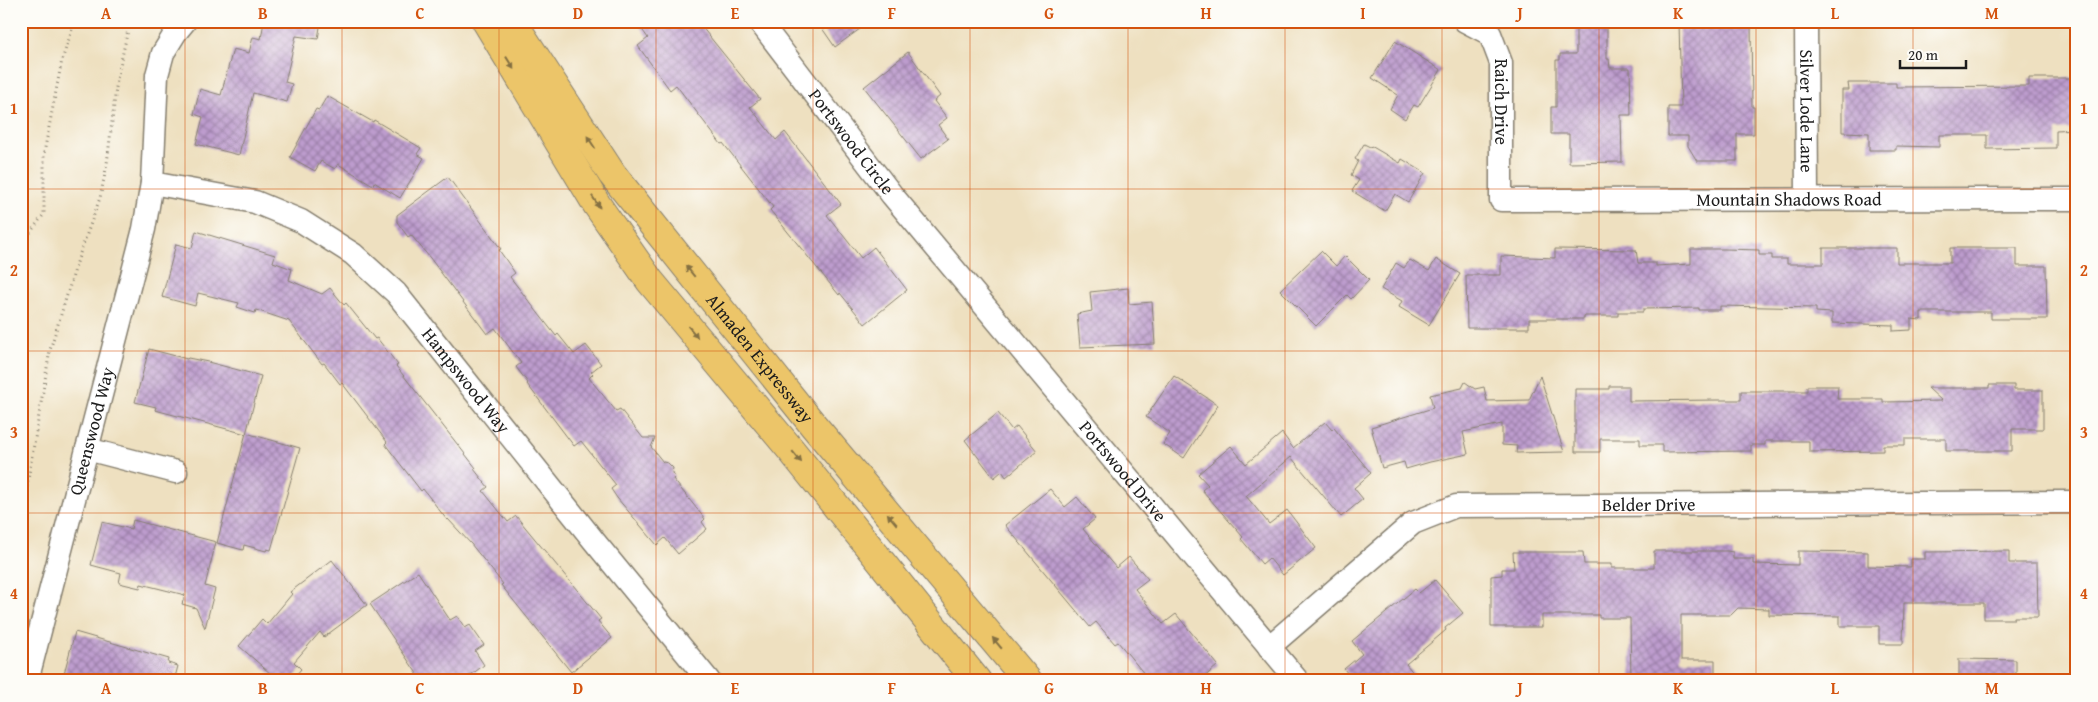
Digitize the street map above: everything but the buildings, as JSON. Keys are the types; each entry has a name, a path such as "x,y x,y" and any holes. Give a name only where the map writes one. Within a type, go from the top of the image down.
{"main road":[{"name":"Almaden Expressway","path":"486,21 597,205 650,281 791,450 977,681"},
{"name":"Almaden Expressway","path":"512,21 612,174 814,426 1028,681"}],"street":[{"name":"Queenswood Way","path":"27,681 144,229 152,183 157,75 164,53 185,21"},
{"name":"Portswood Circle","path":"759,21 892,195 947,262"},
{"name":"Raich Drive","path":"1465,21 1490,34 1501,63 1501,200"},
{"name":"Silver Lode Lane","path":"1806,21 1807,200"},
{"name":"Hampswood Way","path":"152,183 255,202 301,221 353,254 396,293 594,542 709,681"},
{"name":"Mountain Shadows Road","path":"1501,200 2077,199"},
{"name":"Portswood Drive","path":"947,262 1298,681"},
{"path":"87,449 176,472"},
{"name":"Belder Drive","path":"1269,647 1413,523 1456,506 2077,502"}],"path":[{"path":"21,245 44,214 44,153 62,60 75,21"},
{"path":"21,520 50,350 102,189 107,164 117,78 130,21"}]}
